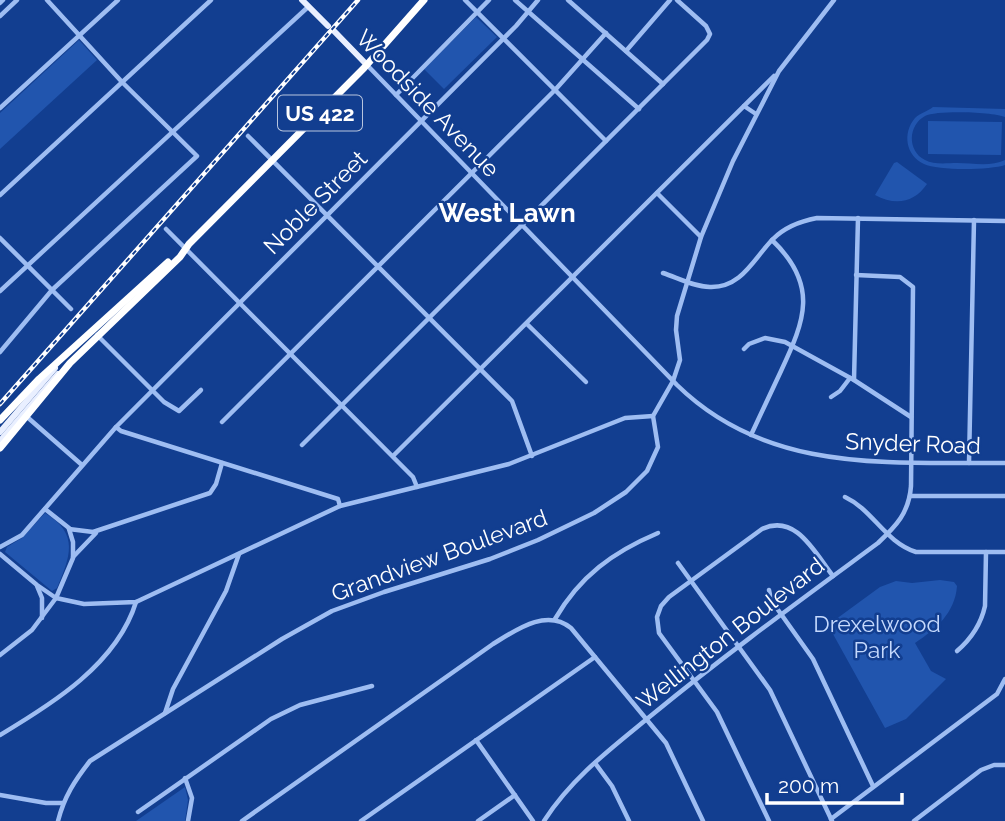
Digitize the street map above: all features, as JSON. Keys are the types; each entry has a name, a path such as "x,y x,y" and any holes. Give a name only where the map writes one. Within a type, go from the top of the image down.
{"highway":[{"name":"US 422","path":"0,448 95,334 185,248 367,65 424,0"},
{"name":"US 422","path":"0,420 65,356 95,334"}],"main road":[{"name":"Woodside Avenue","path":"302,0 367,65"},
{"path":"0,432 65,356"},
{"path":"0,440 42,390 70,363"}],"street":[{"path":"0,16 17,0"},
{"path":"0,352 52,290 197,156 122,82 47,0"},
{"path":"0,108 118,0"},
{"path":"0,195 211,0"},
{"path":"465,0 606,141"},
{"path":"397,95 489,0"},
{"path":"515,0 639,109"},
{"name":"Noble Street","path":"0,547 22,535 116,427 538,0"},
{"path":"568,0 663,84"},
{"path":"626,51 670,0"},
{"path":"302,445 707,40 710,34 706,26 677,0"},
{"path":"393,456 779,71 834,0"},
{"path":"0,291 308,7"},
{"path":"222,422 555,90 606,33"},
{"name":"Woodside Avenue","path":"367,65 673,381"},
{"path":"0,554 56,598 84,604 136,602 340,506 532,457 625,418 653,416 673,381 680,360 677,316 701,237 733,161 779,71"},
{"path":"744,106 756,114"},
{"path":"248,136 512,401 532,457"},
{"path":"657,193 701,237"},
{"path":"831,397 852,379 858,218"},
{"path":"663,273 710,287 734,281 748,270 772,240 786,228 809,219 1005,221"},
{"path":"969,463 974,220"},
{"path":"166,229 393,456 413,477 417,487"},
{"path":"0,238 71,309"},
{"path":"751,435 802,324 803,291 793,264 772,240"},
{"name":"Wellington Boulevard","path":"544,821 566,790 595,762 694,680 887,535 902,518 910,496 913,287 900,277 856,275"},
{"path":"527,324 586,382"},
{"path":"95,334 152,391 175,409 179,411 201,390"},
{"path":"744,349 749,344 765,338 793,346 912,417"},
{"name":"Snyder Road","path":"673,381 704,409 751,435 790,450 869,462 1005,463"},
{"path":"26,416 82,465"},
{"name":"Grandview Boulevard","path":"58,821 72,784 90,761 282,639 332,611 490,559 538,540 605,507 626,492 647,471 658,447 653,416"},
{"path":"116,427 121,431 338,499 340,506"},
{"path":"45,509 69,529 83,532 99,530 210,493 216,484 222,463"},
{"path":"910,496 1005,496"},
{"path":"845,497 858,504 887,535 903,547 916,552 1005,552"},
{"path":"769,821 721,718 662,638 657,617 665,600 762,529 783,525 800,534 833,576"},
{"path":"69,529 73,542 73,558"},
{"path":"0,655 42,618 56,598 73,558 99,530"},
{"path":"555,619 570,595 589,574 658,533"},
{"path":"957,651 967,642 983,614 986,552"},
{"path":"165,713 173,689 226,591 240,553"},
{"path":"678,563 770,690 831,820 997,694 1005,679"},
{"path":"37,585 42,598 42,618"},
{"path":"769,590 771,600 813,659 873,786"},
{"path":"0,735 58,698 96,664 127,625 136,602"},
{"path":"242,821 493,644 536,622 555,619 571,628 669,748 703,821"},
{"path":"361,821 595,657"},
{"path":"138,812 256,728 282,713 317,700 372,686"},
{"path":"997,694 1005,699"},
{"path":"477,740 533,821"},
{"path":"595,762 612,786 628,821"},
{"path":"914,821 981,770 994,765 1005,765"},
{"path":"185,778 192,798 188,821"},
{"path":"0,795 46,803 63,803"},
{"path":"478,821 515,795"}],"green space":[{"path":"476,17 497,37 444,89 424,69"},
{"path":"79,40 97,60 0,149 0,113"},
{"path":"933,107 1005,109 1005,117 965,112 925,116 915,125 912,138 919,156 936,163 988,164 1005,160 1005,165 952,169 924,164 913,156 908,144 908,130 915,118"},
{"path":"928,121 1002,122 1001,155 928,154"},
{"path":"897,162 927,184 916,195 904,201 890,201 875,195 894,163"},
{"path":"45,513 63,529 69,547 62,577 57,588 52,591 5,552 7,547 22,538"},
{"name":"Drexelwood Park","path":"940,580 954,582 957,586 953,604 937,626 915,643 931,671 946,679 906,719 885,728 828,625 880,587 896,581 912,583"},
{"path":"185,787 188,800 185,821 136,821"}],"railway":[{"path":"0,404 358,0"}],"district":[{"name":"West Lawn","path":"507,213"}]}
